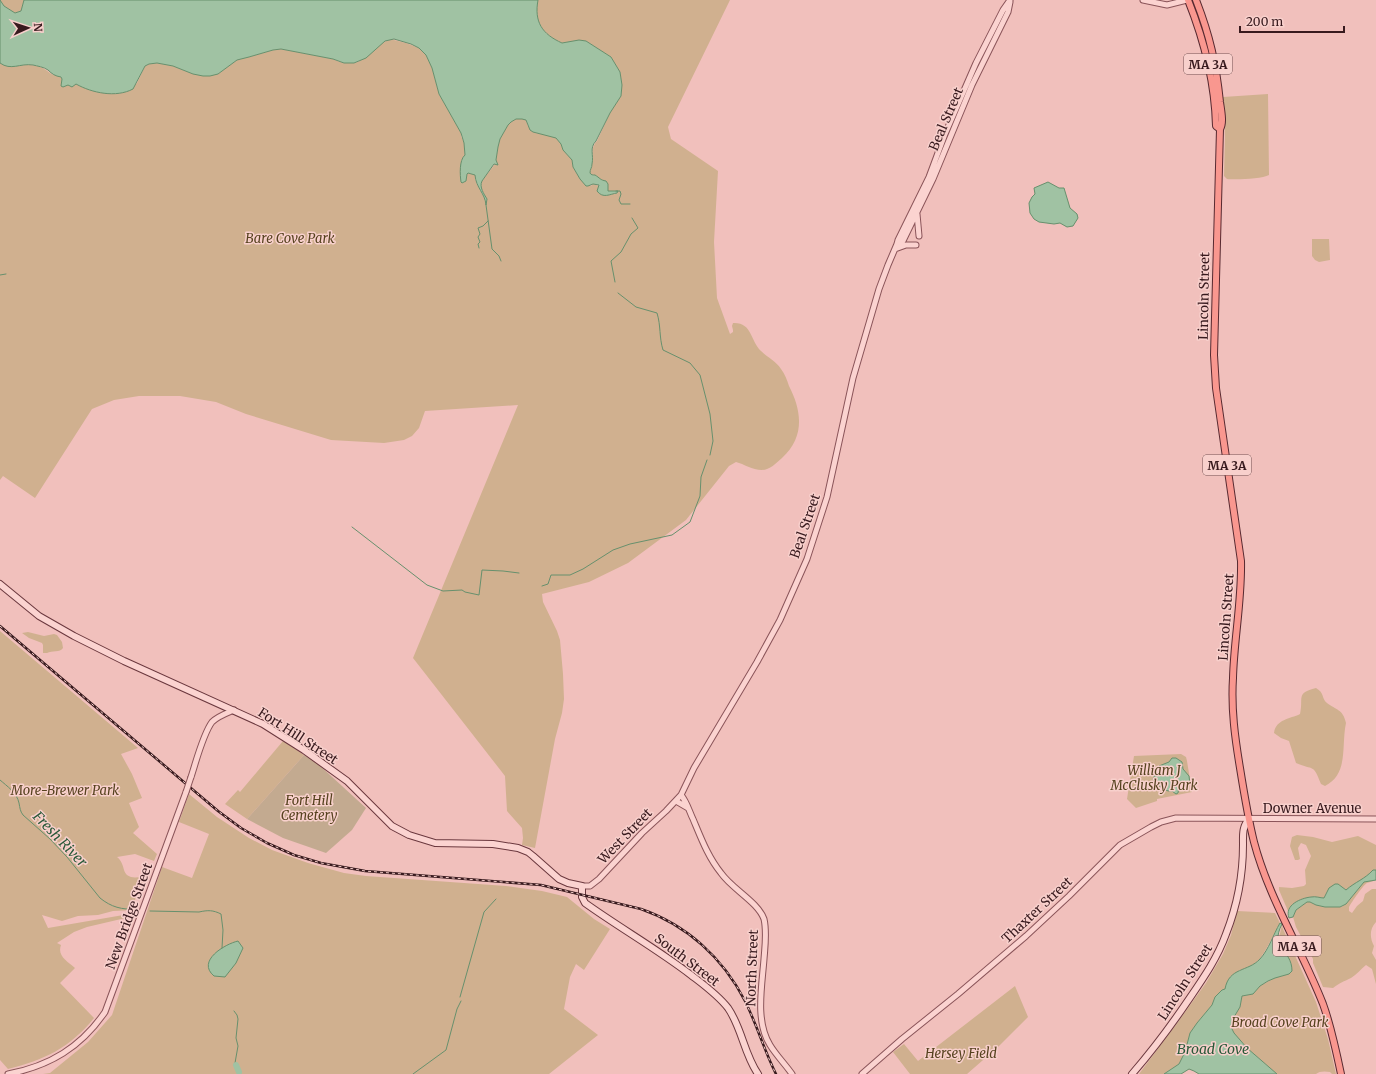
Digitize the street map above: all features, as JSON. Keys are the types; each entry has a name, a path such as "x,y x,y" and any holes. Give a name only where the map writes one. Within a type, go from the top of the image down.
{"main road":[{"name":"Lincoln Street","path":"1187,0 1194,16 1208,64 1215,103 1216,126 1220,129"},
{"name":"Lincoln Street","path":"1132,1074 1168,1030 1211,968 1221,948 1230,923 1241,880 1243,830 1249,819 1234,732 1232,706 1233,677 1241,588 1241,560 1216,388 1214,355 1220,129 1222,126 1215,61 1210,38 1196,0"},
{"name":"Fort Hill Street","path":"0,584 30,610 53,625 124,661 263,724 347,781 392,826 409,835 435,843 493,844 518,848 534,856 560,879 568,883 582,886"},
{"name":"MA 3A","path":"1249,819 1254,842 1263,870 1323,1006 1336,1048 1341,1074"},
{"name":"South Street","path":"582,886 582,897 585,903 672,961 705,986 724,1003 733,1017 749,1059 758,1074"}],"street":[{"name":"Beal Street","path":"897,244 903,241 933,179 972,85 1008,12 1010,0"},
{"name":"Beal Street","path":"681,795 694,768 757,662 780,620 807,559 830,486 853,378 879,289 898,240 929,177 945,134 976,64 1010,0"},
{"path":"1143,0 1167,5 1187,0"},
{"path":"917,212 919,236"},
{"path":"894,250 906,245 916,245"},
{"name":"New Bridge Street","path":"218,718 220,704"},
{"name":"New Bridge Street","path":"8,1074 47,1063 59,1056 84,1037 105,1012 186,792 205,736 212,722 234,710"},
{"name":"West Street","path":"582,886 590,886 599,879 645,829 681,795"},
{"name":"North Street","path":"681,795 686,802 704,847 715,865 732,886 757,907 761,913 764,923 765,936 761,1004 763,1026 765,1036 792,1074"},
{"path":"676,801 688,808"},
{"name":"Thaxter Street","path":"862,1074 1026,936 1127,840 1171,818 1249,819"},
{"name":"Downer Avenue","path":"1249,819 1376,819"}],"green space":[{"path":"0,0 24,0 21,11 15,13 4,6"},
{"name":"Bare Cove Park","path":"538,0 730,0 668,127 671,139 718,171 714,242 717,298 730,334 733,332 733,323 744,325 750,332 757,347 777,364 786,377 797,405 799,424 795,441 789,450 775,464 768,469 762,470 736,462 729,466 686,520 628,563 589,582 542,594 543,602 560,640 564,699 535,848 522,845 522,828 507,811 505,776 413,658 518,405 425,411 419,428 412,436 404,440 384,443 331,440 246,414 216,402 180,396 139,396 114,400 92,409 35,498 3,476 0,480 0,63 7,66 38,66 52,74 59,76 68,85 76,84 87,89 109,94 128,91 137,83 145,66 149,64 157,63 173,66 193,74 218,74 237,60 281,49 342,62 355,63 382,43 390,39 419,48 426,55 432,68 439,94 461,133 464,143 465,156 461,161 461,179 468,173 475,175 475,179 486,200 486,203 487,199 481,188 481,183 495,164 497,165 496,160 500,139 508,125 516,119 522,118 526,120 528,126 535,133 546,134 556,138 561,144 563,150 572,160 573,167 580,179 591,186 593,184 599,186 608,195 617,193 608,191 600,180 590,173 590,170 593,161 594,146 610,113 621,96 622,85 620,72 611,57 586,41 562,43 549,36 541,26 537,15"},
{"path":"1268,94 1269,175 1255,178 1227,179 1224,176 1225,137 1223,97"},
{"path":"1312,239 1329,239 1330,260 1319,262 1315,260 1312,256"},
{"name":"More-Brewer Park","path":"0,631 138,748 121,754 132,774 142,798 129,803 139,827 133,833 157,854 154,861 135,854 117,857 122,863 128,876 143,877 144,880 136,897 135,910 113,911 98,915 78,916 62,921 42,915 48,928 135,913 134,916 87,927 74,932 57,943 61,945 60,952 64,958 75,968 60,983 94,1018 76,1037 56,1051 45,1057 8,1069 0,1060"},
{"path":"28,632 44,636 54,634 57,635 62,642 63,648 62,650 58,651 43,653 42,643 29,638 22,633"},
{"path":"1316,688 1321,692 1327,703 1341,712 1346,723 1341,767 1333,781 1325,786 1321,784 1314,770 1296,763 1289,741 1274,733 1275,728 1280,722 1300,714 1303,694"},
{"path":"283,741 304,755 247,819 225,804 238,790 240,792"},
{"name":"William J McClusky Park","path":"1181,754 1186,757 1192,792 1157,799 1157,801 1136,808 1127,799 1134,756"},
{"name":"Fort Hill Cemetery","path":"304,755 318,764 366,808 352,830 326,853 283,838 247,819"},
{"path":"189,794 217,817 249,838 272,850 308,863 344,873 366,876 506,886 542,891 567,897 594,919 610,929 584,970 576,964 570,977 564,1009 598,1035 549,1074 43,1074 50,1073 88,1042 112,1015 162,867 192,878 209,834 179,822"},
{"path":"1297,835 1332,842 1358,836 1376,845 1376,870 1346,890 1338,884 1327,892 1324,898 1314,897 1303,899 1293,905 1288,911 1279,887 1292,888 1304,886 1306,884 1305,870 1311,856 1306,845 1301,843 1298,848 1300,859 1295,860 1290,846 1292,837"},
{"path":"1376,880 1367,883 1363,887 1349,907 1349,911 1352,913 1363,901 1365,894 1372,889 1376,889 1376,922 1372,928 1371,934 1374,946 1372,953 1376,960 1376,984 1372,969 1366,965 1353,977 1333,988 1323,987 1313,963 1313,959 1296,927 1293,917 1296,910 1307,902 1325,907 1341,907 1346,904 1364,882"},
{"name":"Broad Cove Park","path":"1237,911 1275,913 1280,923 1259,960 1250,967 1240,970 1230,978 1225,989 1215,997 1212,1005 1190,1033 1185,1052 1179,1064 1164,1074 1139,1074 1206,983 1223,954 1231,935"},
{"name":"Broad Cove Park","path":"1282,925 1316,1002 1328,1039 1336,1074 1324,1071 1316,1074 1277,1074 1247,1048 1234,1033 1231,1027 1234,1017 1240,1007 1242,996 1252,994 1260,986 1274,978 1289,974 1287,954 1278,942"},
{"name":"Hersey Field","path":"1015,986 1028,1017 998,1047 967,1074 910,1074 893,1052 904,1044 918,1061"}],"water":[{"path":"0,0 4,6 15,13 21,11 24,0 538,0 537,15 541,26 549,36 562,43 579,40 586,41 611,57 620,72 622,85 621,96 610,113 593,146 592,167 590,170 591,175 595,175 606,181 608,184 608,191 618,191 617,193 609,195 602,195 597,191 599,185 593,184 586,186 573,167 572,160 563,150 561,144 556,138 533,132 530,130 526,120 516,119 508,125 500,139 496,160 498,165 494,164 481,183 481,188 487,199 486,205 475,175 468,173 466,181 461,182 461,164 465,155 461,133 439,94 432,68 426,55 419,48 411,44 394,39 385,41 366,58 354,63 344,63 333,59 281,49 273,50 237,60 218,74 210,76 193,74 173,66 157,63 149,64 145,66 133,89 126,92 112,94 89,90 76,84 72,87 68,85 63,87 61,86 61,77 54,75 46,69 33,65 12,67 0,63"},
{"path":"1048,182 1059,188 1064,188 1070,208 1077,214 1078,218 1073,226 1067,227 1060,223 1054,224 1039,222 1034,219 1030,213 1029,203 1035,194 1034,188"},
{"path":"1172,758 1176,758 1182,762 1183,769 1189,776 1190,784 1185,783 1179,787 1178,793 1176,794 1155,784 1153,779 1159,766 1169,762"},
{"path":"1373,870 1376,870 1376,880 1364,882 1346,904 1340,907 1325,907 1307,902 1296,910 1293,917 1289,918 1289,909 1294,903 1313,897 1324,898 1329,888 1335,884 1338,884 1346,890 1367,876"},
{"name":"Broad Cove","path":"1280,923 1282,924 1279,932 1279,944 1289,958 1292,971 1289,974 1268,981 1260,986 1253,994 1242,996 1240,1007 1234,1017 1231,1027 1234,1033 1247,1048 1277,1074 1199,1074 1189,1069 1181,1074 1164,1074 1179,1064 1185,1052 1190,1033 1212,1005 1215,997 1225,989 1230,977 1260,959"},
{"path":"238,941 243,948 236,963 225,977 214,976 209,970 208,965 210,959 220,949"}],"waterway":[{"path":"616,191 620,191 621,194 619,200 621,204 630,204"},
{"path":"486,205 492,249 499,256 501,261"},
{"path":"615,282 611,261 621,252 631,234 638,228 632,218"},
{"path":"479,248 478,244 480,242 478,237 480,234 478,228 483,226 488,221"},
{"path":"0,275 6,274"},
{"path":"618,293 636,307 657,313 663,350 690,363 700,375 710,414 713,441 710,455"},
{"path":"542,586 548,584 551,575 570,575 583,569 613,550 630,544 672,535 690,522 700,496 701,477 707,460"},
{"path":"352,527 427,585 443,591 462,590 479,595 482,570 519,573"},
{"name":"Fresh River","path":"0,780 18,799 23,815 50,839 67,857 100,898 108,904 117,907 136,909"},
{"path":"460,997 484,912 496,899"},
{"name":"Fresh River","path":"150,911 210,911 221,914 223,930 222,948"},
{"path":"413,1074 446,1050 457,1009 461,1001"},
{"path":"234,1011 238,1019 236,1038 238,1046 235,1063"},
{"path":"236,1065 239,1072"}],"railway":[{"path":"0,626 218,811 241,828 267,843 294,855 321,863 365,871 541,885 641,909 674,924 715,957 736,985 745,1001 776,1074"}]}
